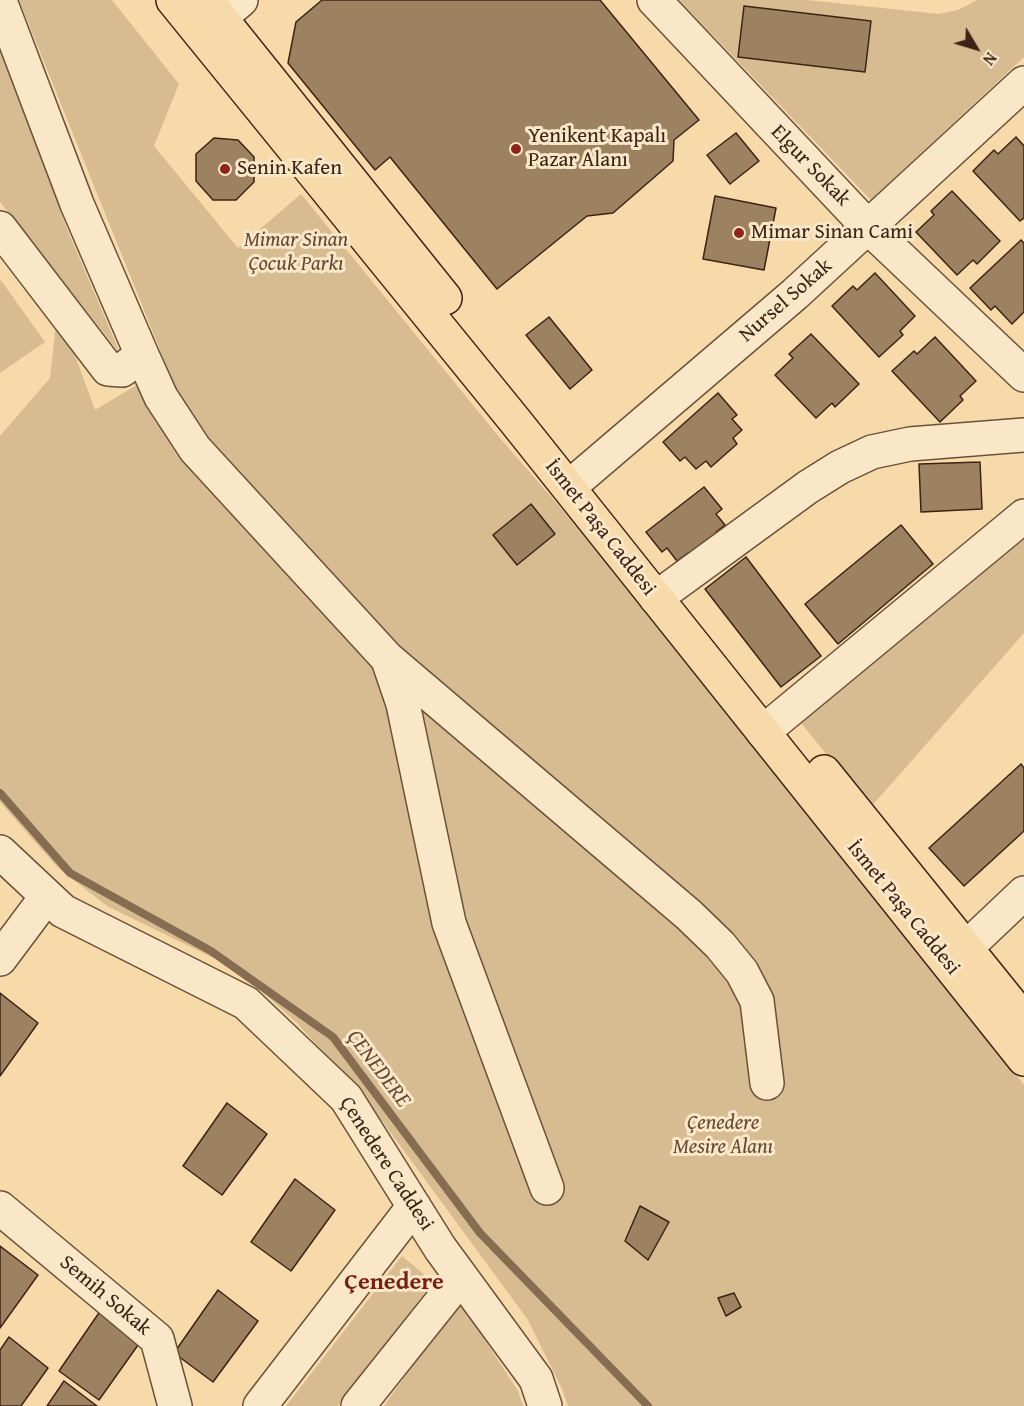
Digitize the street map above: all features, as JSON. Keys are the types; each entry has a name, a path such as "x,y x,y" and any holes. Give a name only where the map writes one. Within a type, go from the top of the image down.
{"main road":[{"name":"İsmet Paşa Caddesi","path":"173,0 217,13 577,481 957,956 1024,1059"},
{"name":"İsmet Paşa Caddesi","path":"957,956 1024,1020"}],"street":[{"name":"Elgur Sokak","path":"654,0 869,228 1024,375"},
{"path":"0,2 77,204 142,355 161,397 195,449 387,658 689,915 720,945 742,972 757,1001 767,1083"},
{"name":"Nursel Sokak","path":"577,481 869,228 1024,83"},
{"path":"0,228 108,369 122,370 142,355"},
{"path":"665,592 808,487 840,467 872,452 910,444 1024,435"},
{"path":"772,725 1024,516"},
{"path":"387,658 403,704 449,923 547,1188"},
{"name":"Çenedere Caddesi","path":"0,852 63,911 246,1003 346,1098 461,1277 536,1379 545,1406"},
{"path":"957,956 1024,893"},
{"path":"0,959 47,896"},
{"path":"260,1406 414,1206"},
{"name":"Semih Sokak","path":"0,1208 157,1339 175,1406"},
{"path":"358,1406 461,1277"}],"green space":[{"name":"Çenedere Mesire Alanı","path":"19,0 112,0 179,84 154,146 238,248 301,194 499,437 615,570 1024,1085 1024,1406 568,1406 528,1320 366,1099 296,1022 238,970 107,906 58,868 0,802 0,436 50,378 56,324 65,328 95,410 167,367"},
{"path":"679,0 807,0 939,14 958,10 977,0 1024,0 1024,57 871,200"},
{"path":"0,43 67,229 120,353 0,202"},
{"path":"0,279 45,342 0,373"},
{"path":"1024,534 1024,633 870,808 801,723"},
{"path":"402,1256 433,1282 338,1406 286,1406"},
{"path":"459,1300 518,1391 523,1406 384,1406"}],"building":[{"name":"Yenikent Kapalı Pazar Alanı","path":"322,0 600,0 699,120 674,140 673,161 613,213 587,216 497,289 390,157 375,170 288,63 296,22"},
{"path":"744,6 871,21 865,72 738,57"},
{"path":"736,133 759,161 730,184 707,155"},
{"path":"1016,137 1024,146 1024,218 1020,221 973,171 994,150 998,154"},
{"name":"Senin Kafen","path":"214,138 238,140 254,157 254,182 236,200 213,200 196,181 196,154"},
{"path":"952,191 1000,241 977,264 973,260 957,275 916,232 934,215 931,211"},
{"name":"Mimar Sinan Cami","path":"715,196 776,208 764,270 703,259"},
{"path":"1021,240 1024,243 1024,312 1012,324 995,306 991,310 970,288"},
{"path":"875,273 915,316 900,331 903,335 879,357 832,306 853,286 857,290"},
{"path":"549,317 592,370 570,389 526,335"},
{"path":"811,334 859,384 835,407 832,403 816,418 775,375 793,358 789,354"},
{"path":"935,337 976,381 960,396 963,400 940,422 892,371 914,351 917,354"},
{"path":"718,393 737,415 732,419 742,430 733,438 737,444 711,467 706,461 696,469 685,457 680,461 663,442"},
{"path":"980,462 982,509 921,512 919,464"},
{"path":"704,487 722,509 716,514 725,525 716,532 720,538 693,560 688,553 677,561 667,548 662,552 646,532"},
{"path":"531,504 555,534 517,565 493,535"},
{"path":"901,525 933,564 838,644 805,604"},
{"path":"746,557 821,656 781,687 705,589"},
{"path":"1021,764 1024,768 1024,831 964,886 929,848"},
{"path":"0,993 38,1023 0,1076"},
{"path":"227,1103 267,1134 222,1195 183,1166"},
{"path":"295,1179 335,1210 291,1271 251,1242"},
{"path":"640,1206 669,1222 648,1260 625,1241"},
{"path":"0,1246 38,1275 0,1328"},
{"path":"218,1290 258,1321 213,1382 174,1353"},
{"path":"734,1293 741,1307 726,1316 718,1298"},
{"path":"103,1307 143,1338 99,1400 59,1371"},
{"path":"9,1337 48,1368 21,1406 0,1406 0,1350"},
{"path":"64,1381 97,1406 47,1406"}],"waterway":[{"name":"ÇENEDERE","path":"0,793 70,873 211,951 333,1037 480,1233 648,1406"}],"place":[{"name":"Yenikent Kapalı Pazar Alanı","path":"516,149"},
{"name":"Senin Kafen","path":"225,169"},
{"name":"Mimar Sinan Cami","path":"739,233"}],"district":[{"name":"Çenedere","path":"394,1283"}],"park label":[{"name":"Mimar Sinan Çocuk Parkı","path":"296,253"}]}
